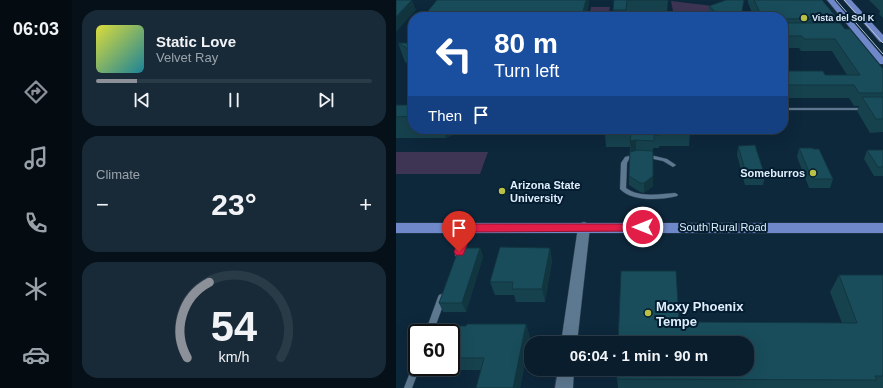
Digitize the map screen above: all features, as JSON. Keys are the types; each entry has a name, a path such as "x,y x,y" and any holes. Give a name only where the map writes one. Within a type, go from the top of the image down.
{"main road":[{"path":"830,0 883,62"},
{"path":"847,0 883,40"},
{"name":"South Rural Road","path":"396,228 883,228"}],"street":[{"path":"570,336 584,228"},
{"path":"564,388 565,376"}],"lane":[{"path":"849,32 858,32"},
{"path":"788,108 869,108"},
{"path":"672,165 665,160 653,157 634,156 627,158 624,163 623,189 628,194 636,196 675,195"},
{"path":"457,259 468,228"},
{"path":"432,324 446,289"},
{"path":"408,388 413,376"}],"shaded area":[{"path":"671,1 730,8 702,12 673,12"},
{"path":"591,7 610,7 609,12 590,12"},
{"path":"396,152 488,152 480,174 396,174"}],"building":[{"path":"396,0 412,0 396,17"},
{"path":"437,0 586,0 583,12 427,12"},
{"path":"614,0 627,0 626,10 613,10"},
{"path":"726,0 744,0 742,12 716,12 709,6"},
{"path":"754,0 822,0 837,18 788,19 788,12 760,12"},
{"path":"788,23 840,23 845,29 850,29 883,69 883,93 859,93 854,85 788,85 788,69 789,71 823,71 825,75 860,75 835,39 804,39 802,36 788,36"},
{"path":"398,43 408,43 408,49"},
{"path":"862,97 883,97 883,119 876,119"},
{"path":"396,105 408,105 408,116 396,117"},
{"path":"631,134 660,134 654,135 654,141 630,141"},
{"path":"755,145 765,176 747,176 738,146"},
{"path":"799,148 819,149 833,179 812,179"},
{"path":"638,150 653,151 653,176 644,183 640,183 629,176 630,152"},
{"path":"867,150 883,150 883,167 878,167"},
{"path":"500,247 550,248 542,289 512,289 513,282 490,282"},
{"path":"459,248 480,248 462,303 439,303"},
{"path":"621,271 676,271 679,322 857,323 839,275 883,275 883,376 875,376 877,380 617,379 617,376 754,376 754,336 618,336"},
{"path":"467,324 526,324 513,388 476,388 484,358 460,358 460,326 466,326"}],"tram line":[{"path":"836,0 883,54"},
{"path":"844,0 883,43"}],"place":[{"name":"Vista del Sol K","path":"804,18"},
{"name":"Someburros","path":"813,173"},
{"name":"Arizona State University","path":"502,191"},
{"name":"Moxy Phoenix Tempe","path":"648,313"}],"route":[{"path":"459,252 468,228 643,227"}]}
